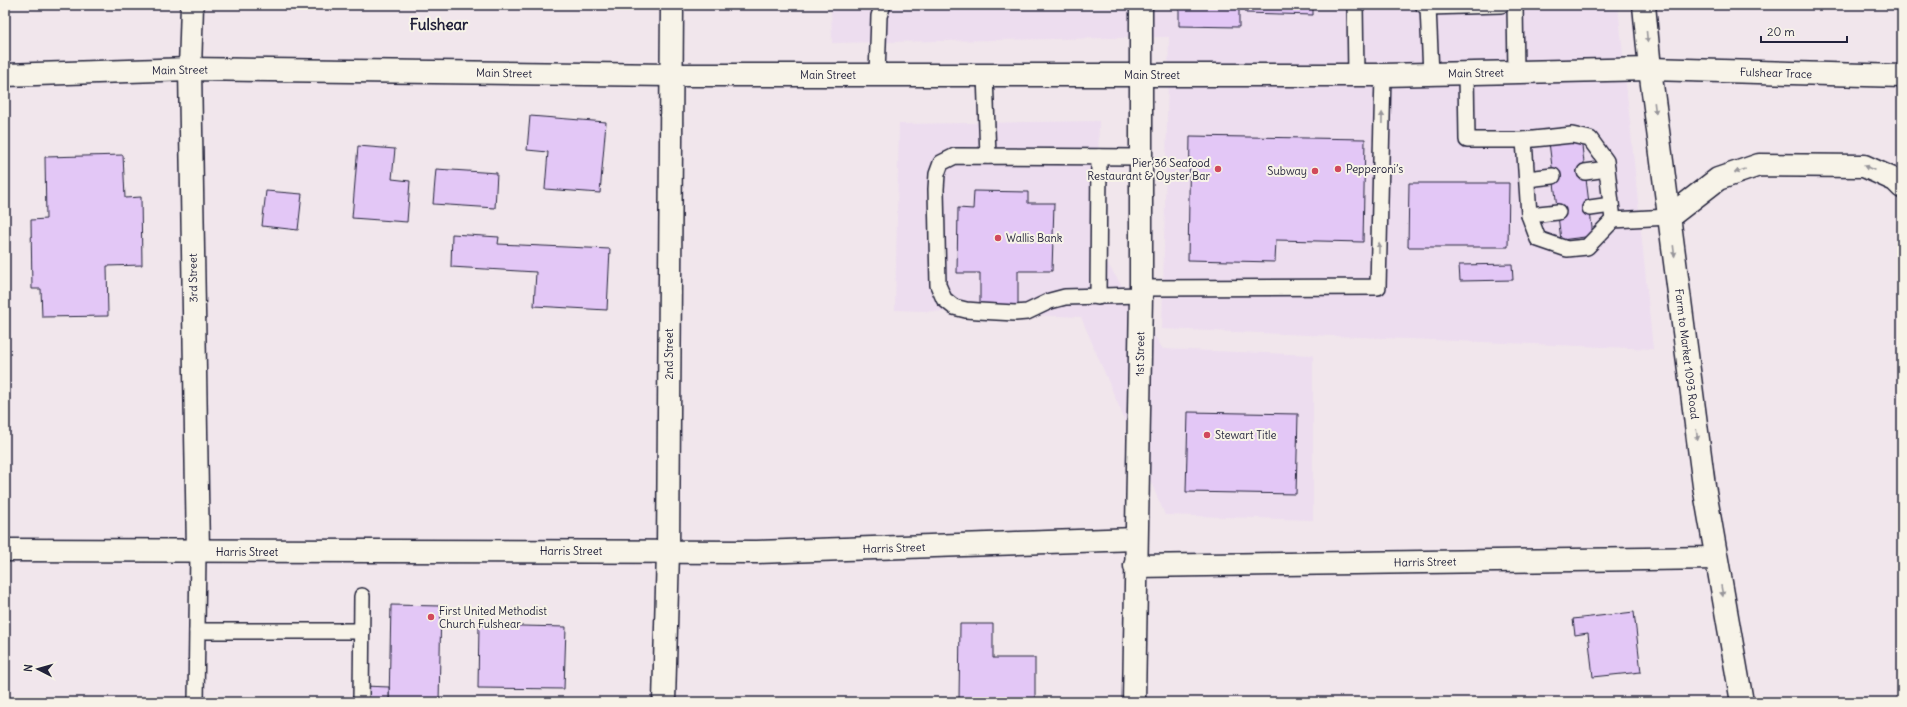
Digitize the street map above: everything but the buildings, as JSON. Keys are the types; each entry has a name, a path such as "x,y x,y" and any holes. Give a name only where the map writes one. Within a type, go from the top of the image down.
{"street":[{"name":"3rd Street","path":"192,5 190,69 198,552"},
{"name":"2nd Street","path":"664,702 668,551 672,5"},
{"name":"1st Street","path":"1134,702 1135,566 1141,292 1141,5"},
{"name":"Farm to Market 1093 Road","path":"1644,5 1650,69 1704,486 1742,702"},
{"name":"Main Street","path":"5,75 190,69 671,75 1383,75 1650,69"},
{"name":"Fulshear Trace","path":"1650,69 1902,76"},
{"path":"1669,217 1718,179 1759,164 1864,166 1895,180 1902,187"},
{"name":"Harris Street","path":"5,550 198,552 757,552 1136,539"},
{"name":"Harris Street","path":"1135,566 1716,558"}],"lane":[{"path":"877,75 879,16 883,5"},
{"path":"1355,5 1356,75"},
{"path":"1431,74 1425,6 1501,5"},
{"path":"1515,5 1516,72"},
{"path":"1466,73 1467,140 1524,140 1572,135 1590,139 1606,161 1613,220"},
{"path":"985,75 988,156"},
{"path":"1141,157 955,156 942,163 937,174 938,286 944,299 954,307 966,310 1015,313 1028,312 1050,300 1065,297 1098,297 1141,292 1378,287 1383,75"},
{"path":"1524,140 1529,215 1538,239 1567,249 1587,247 1613,220 1669,217"},
{"path":"1098,297 1099,157"},
{"path":"1585,172 1607,169"},
{"path":"1527,179 1553,176"},
{"path":"1590,208 1611,205"},
{"path":"1529,215 1558,212"},
{"path":"196,702 198,552"},
{"path":"361,702 362,596"},
{"path":"197,631 362,631"}],"shaded area":[{"path":"831,5 1618,5 1653,349 1162,329 1169,37 832,43"},
{"path":"1099,121 1096,246 1163,349 1313,355 1313,520 1165,515 1081,317 895,310 899,124"}],"place":[{"name":"Pier 36 Seafood Restaurant & Oyster Bar","path":"1218,169"},
{"name":"Pepperoni’s","path":"1338,169"},
{"name":"Subway","path":"1315,171"},
{"name":"Wallis Bank","path":"998,238"},
{"name":"Stewart Title","path":"1207,435"},
{"name":"First United Methodist Church Fulshear","path":"431,617"}],"district":[{"name":"Fulshear","path":"439,24"}]}
